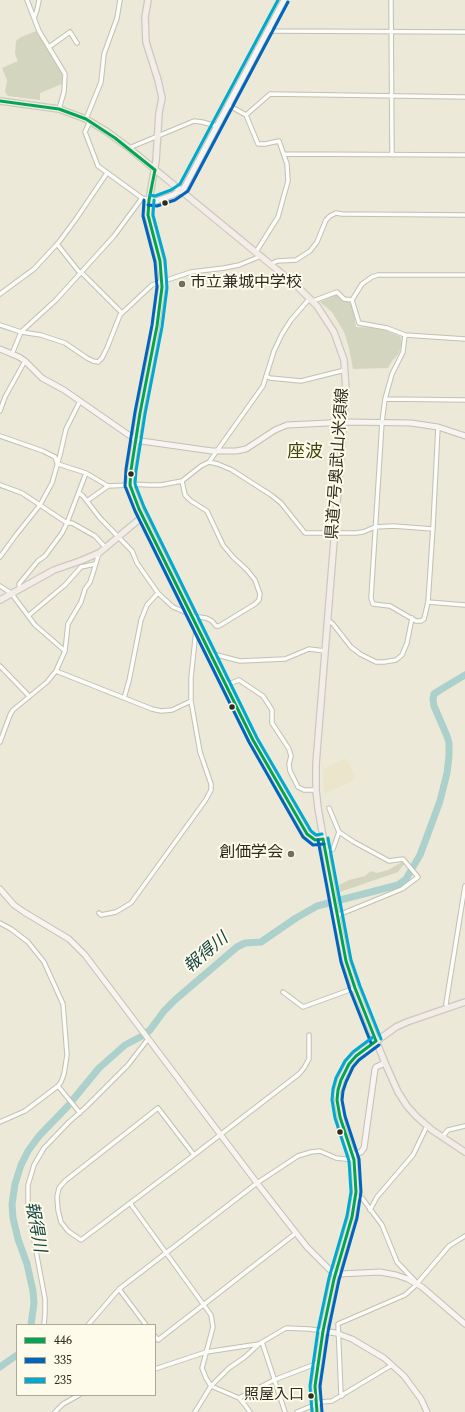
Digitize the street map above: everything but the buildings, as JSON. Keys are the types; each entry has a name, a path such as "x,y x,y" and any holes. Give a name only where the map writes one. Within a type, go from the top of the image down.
{"main road":[{"path":"148,0 145,17 146,42 162,94 155,170 148,200 148,215 160,261 162,282 157,326 136,440 130,484 135,500 143,517 252,740 307,834 312,839 323,839"},
{"name":"県道7号奥武山米須線","path":"0,101 59,109 88,120 106,131 271,264 311,300 325,316 334,332 342,351 346,391 316,764 316,790 325,852 346,961 354,988 385,1063 402,1098 417,1117 442,1137 465,1152"},
{"path":"0,600 54,570 81,564 106,548 143,517"},
{"path":"318,1412 315,1386 323,1331 336,1273 352,1217 355,1197 353,1158 340,1117 337,1100 339,1085 349,1064 356,1056 376,1041 402,1024 465,1002"}],"street":[{"path":"27,0 39,31 63,70 66,78 59,109"},
{"path":"34,18 39,0"},
{"path":"120,0 117,18 104,54 101,82 85,132 98,166 142,198 156,202 180,191 187,182 284,0"},
{"path":"391,0 392,155"},
{"path":"268,29 272,31 465,32"},
{"path":"49,47 70,32 77,43"},
{"path":"246,115 270,94 465,97"},
{"path":"0,325 21,332 41,335 65,344 93,362 98,362 102,358 122,313 152,285 191,272 239,265 259,254 278,217 288,181 287,164 279,141 258,144 246,115 228,105"},
{"path":"129,148 194,122 202,122 217,126"},
{"path":"284,154 465,155"},
{"path":"0,294 34,268 57,244 107,174"},
{"path":"12,354 21,332 45,311 114,236 142,198"},
{"path":"271,264 277,261 287,261 300,258 310,251 317,242 326,220 332,214 465,215"},
{"path":"57,244 81,272 122,313"},
{"path":"465,275 378,275 362,284 352,300 359,323 387,328 405,335 465,339"},
{"path":"87,501 108,486 130,484 161,485 182,481 201,466 209,462 218,452 262,386 274,351 291,320 311,300 337,292 344,299 352,300"},
{"path":"405,335 403,352 392,374 385,399 382,422 371,602 373,604 390,606 416,621 421,621 424,619 428,602 438,427"},
{"path":"0,349 24,360 42,378 80,401 136,440 218,452 236,451 246,449 275,430 293,423 343,422 411,423 438,427 465,436"},
{"path":"0,412 5,397 24,360"},
{"path":"266,376 270,378 301,381 345,370"},
{"path":"385,399 465,400"},
{"path":"0,557 40,505 52,483 66,429 80,401"},
{"path":"0,436 43,451 55,457 58,464 86,473 108,486"},
{"path":"209,462 232,470 271,495 281,503 305,533 363,532 375,527 393,526 433,529"},
{"path":"20,589 19,584 38,561 45,556 62,533 86,473"},
{"path":"79,493 100,518 132,551 137,563 158,593 173,607 192,615 206,618 212,621 216,626 219,626 254,604 259,600 260,594 255,580 223,544 207,511 190,501 185,495 182,481"},
{"path":"0,485 22,493 67,522 72,523 95,536 106,548"},
{"path":"0,742 13,710 47,682 56,671 65,651 68,624 81,602 85,589 90,582 99,553"},
{"path":"28,616 65,585 81,564 95,564"},
{"path":"0,586 11,594 35,625 65,651"},
{"path":"124,698 129,681 141,620 147,605 158,593"},
{"path":"428,602 465,605"},
{"path":"328,620 334,624 351,647 360,654 376,662 384,662 396,660 402,655 407,643 412,618"},
{"path":"99,913 101,915 116,912 131,902 205,801 211,790 211,784 200,752 191,701 196,630 198,629"},
{"path":"211,655 218,654 240,662 285,659 309,649 325,651"},
{"path":"0,666 30,696"},
{"path":"56,671 152,709 161,711 172,710 191,701"},
{"path":"226,685 239,680 264,696 272,710 272,723 289,749 291,756 289,764 290,771 298,787 304,790 316,790"},
{"path":"329,808 339,832 389,861 403,859 418,877 402,889 336,914"},
{"path":"325,852 333,849 339,832"},
{"path":"448,1008 446,1004 448,985 465,886"},
{"path":"0,889 14,905 59,932 78,946 257,1183 307,1247 325,1265 336,1273 340,1274 380,1272 396,1275 418,1283"},
{"path":"0,923 20,935 38,952 44,962 63,1004 66,1055 64,1074 58,1087 25,1111 0,1122"},
{"path":"283,992 303,1007 354,988"},
{"path":"194,1155 158,1108 64,1181 59,1188 57,1197 61,1222 68,1231 81,1240 194,1155 301,1072 308,1060 309,1035"},
{"path":"44,1324 45,1299 28,1208 28,1185 34,1165 38,1156 79,1111 128,1065 148,1039"},
{"path":"89,1324 119,1289 257,1183 298,1156 320,1151 336,1158 349,1161 361,1152 364,1148 375,1069 376,1067 385,1063"},
{"path":"58,1087 79,1111"},
{"path":"370,1210 378,1197 413,1155 427,1126"},
{"path":"442,1137 448,1130 465,1126"},
{"path":"355,1197 362,1198 384,1228 389,1246 397,1262 418,1283 465,1324"},
{"path":"130,1203 213,1318 213,1327 202,1368 206,1378 211,1386 238,1398 246,1405 250,1412"},
{"path":"156,1337 158,1340 296,1233"},
{"path":"342,1396 340,1394 338,1324 405,1295 418,1283 449,1246 465,1236"},
{"path":"119,1289 145,1324"},
{"path":"195,1412 211,1386 229,1368 261,1343 286,1328 309,1329 339,1334 361,1343 378,1354 401,1373 413,1387 428,1412"},
{"path":"156,1369 206,1352 261,1343"},
{"path":"261,1343 285,1412"},
{"path":"238,1398 274,1380 318,1363"},
{"path":"296,1412 321,1402 332,1401 392,1365"},
{"path":"55,1412 63,1404 77,1396"}],"shaded area":[{"path":"346,758 355,776 351,782 324,794 323,769"}],"green space":[{"path":"36,31 62,73 62,84 40,93 40,100 8,96 5,92 7,80 2,68 18,61 15,54 16,41 21,37"},
{"path":"337,294 346,302 352,301 356,327 380,328 401,337 402,343 399,353 388,368 353,369 344,332 332,312 320,302"},
{"path":"402,862 405,863 398,872 340,892 339,885 349,880 365,876 371,871 377,873 388,870"}],"waterway":[{"name":"報得川","path":"31,1324 34,1303 33,1291 27,1264 18,1239 13,1218 12,1204 15,1184 21,1165 28,1151 39,1136 67,1107 99,1068 125,1045 144,1035 150,1030 164,1011 176,999 237,947 245,943 261,942 296,918 317,906 398,885 406,879 420,855 440,801 447,773 449,743 434,706 434,694 465,675"},
{"name":"報得川","path":"0,1367 16,1356"}],"transit line":[{"name":"235","path":"150,195 155,196 171,190 180,184 278,0"},
{"name":"335","path":"148,205 157,206 175,200 188,191 288,2"},
{"name":"446","path":"0,101 59,109 86,119 115,138 155,170"},
{"name":"446","path":"155,170 149,200 148,215 160,261 162,287 157,326 140,413 130,485 139,509 253,740 307,834 315,840 323,839"},
{"name":"335","path":"144,200 143,216 155,262 157,287 152,325 135,412 126,469 125,486 135,511 249,742 303,837 313,845 324,844"},
{"name":"235","path":"154,200 153,215 165,260 167,288 162,327 145,414 135,484 144,507 257,738 311,831 316,835 322,834"},
{"name":"235","path":"328,838 351,960 381,1039"},
{"name":"446","path":"323,839 346,961 376,1041"},
{"name":"335","path":"318,840 341,962 350,990 371,1043"},
{"name":"235","path":"312,1412 310,1386 318,1330 329,1278 347,1216 351,1192 349,1161 335,1118 332,1100 333,1089 336,1078 345,1061 353,1052 373,1037"},
{"name":"446","path":"317,1412 315,1386 323,1331 334,1279 352,1217 356,1192 354,1160 340,1117 337,1100 338,1090 349,1064 356,1056 376,1041"},
{"name":"335","path":"322,1412 320,1386 328,1332 339,1280 357,1218 361,1192 359,1159 345,1116 342,1100 343,1091 353,1067 359,1060 379,1045"}],"place":[{"name":"市立兼城中学校","path":"182,284"},
{"name":"創価学会","path":"291,854"},
{"name":"照屋入口","path":"311,1396"}],"district":[{"name":"座波","path":"305,453"}]}
